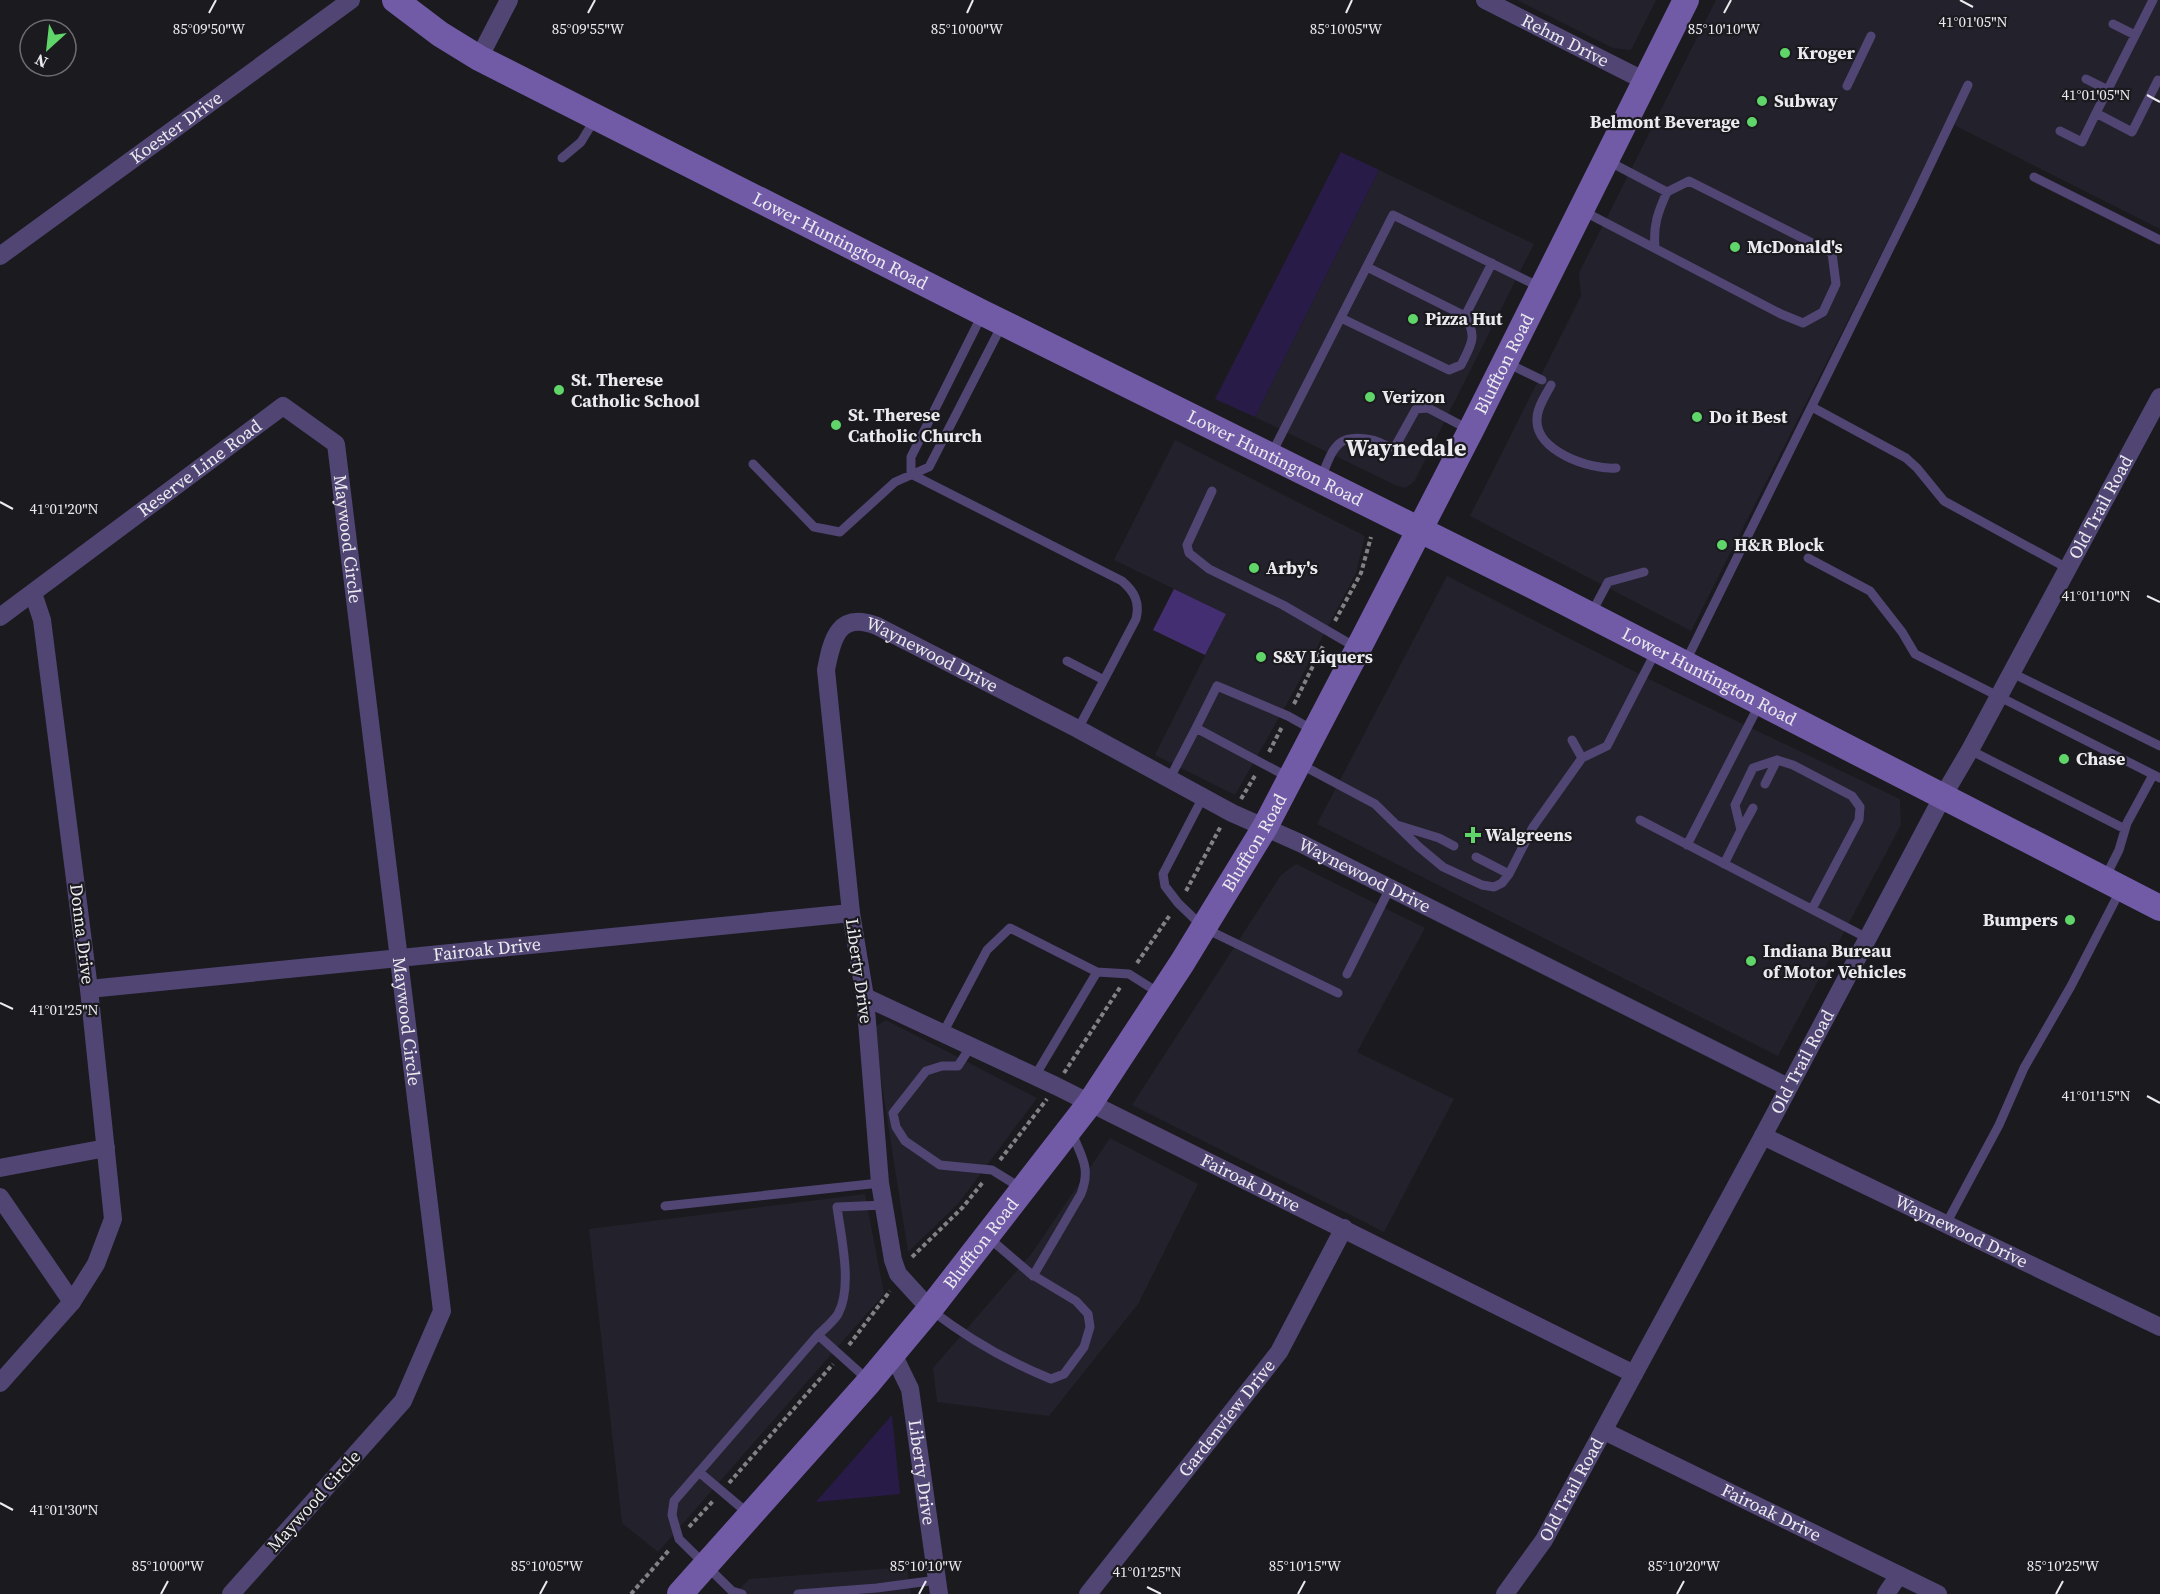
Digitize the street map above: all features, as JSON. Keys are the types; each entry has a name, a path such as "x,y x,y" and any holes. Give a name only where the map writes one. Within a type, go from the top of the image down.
{"main road":[{"name":"Lower Huntington Road","path":"395,0 440,34 479,58 1590,616 2160,908"},
{"name":"Bluffton Road","path":"680,1594 869,1382 930,1309 1090,1103 1162,995 1265,827 1471,430 1686,0"}],"street":[{"name":"Koester Drive","path":"0,256 351,0"},
{"path":"479,58 509,0"},
{"name":"Rehm Drive","path":"1485,0 1645,81"},
{"name":"Old Trail Road","path":"1505,1594 1544,1540 1604,1431 1869,939 1942,796 1970,750 2160,397"},
{"name":"Reserve Line Road","path":"0,617 284,406"},
{"name":"Maywood Circle","path":"231,1594 403,1401 442,1311 336,444 284,406"},
{"name":"Donna Drive","path":"0,1383 72,1302 96,1264 113,1219 89,989 42,620 33,593"},
{"name":"Waynewood Drive","path":"843,625 853,621 865,621 876,626 1078,729 1233,813 1390,888 1788,1087"},
{"name":"Liberty Drive","path":"843,625 833,643 826,670 851,913 865,997 880,1183 893,1260 898,1274 930,1309"},
{"name":"Fairoak Drive","path":"89,989 851,913"},
{"name":"Fairoak Drive","path":"865,997 1035,1076 1634,1374"},
{"name":"Waynewood Drive","path":"1764,1136 2160,1327"},
{"path":"0,1168 106,1148"},
{"path":"0,1197 72,1302"},
{"name":"Gardenview Drive","path":"1088,1594 1279,1352 1344,1228"},
{"name":"Liberty Drive","path":"892,1354 910,1389 938,1587"},
{"name":"Fairoak Drive","path":"1604,1431 1938,1594"},
{"path":"1886,1594 1899,1575"}],"lane":[{"path":"2060,131 2082,142 2153,0"},
{"path":"2113,24 2135,35"},
{"path":"1847,86 1871,36"},
{"path":"2086,79 2108,90"},
{"path":"2096,113 2132,132 2158,80"},
{"path":"1684,665 1968,85"},
{"path":"562,158 581,142 596,117"},
{"path":"1606,160 1667,192"},
{"path":"2034,177 2160,240"},
{"path":"1581,210 1781,315 1803,323 1823,312 1836,284 1832,253 1689,181 1667,192 1658,212 1654,231 1655,247"},
{"path":"1271,455 1393,216 1542,288"},
{"path":"1465,316 1492,263"},
{"path":"1341,318 1449,370 1461,365 1473,341 1473,334 1465,316 1367,267"},
{"path":"911,474 911,457 993,318"},
{"path":"753,464 814,527 840,532 895,482 929,467 993,318"},
{"path":"1505,362 1547,383 1537,418 1542,440 1552,448 1591,466 1605,469 1616,468"},
{"path":"1320,480 1339,442 1346,438 1373,440 1390,447 1396,445 1416,410 1422,407 1471,430"},
{"path":"1812,407 1906,458 1944,501 2067,568"},
{"path":"911,474 1122,581 1136,596 1138,608 1136,619 1078,729"},
{"path":"1212,491 1187,544 1189,553 1209,569 1283,605 1358,649"},
{"path":"1808,558 1869,591 1902,632 1915,654 2157,777 2125,830 2112,884 2070,986 2025,1068 1992,1139 1946,1224"},
{"path":"1590,616 1608,582 1644,572"},
{"path":"1196,728 1375,804 1443,867 1482,885 1494,887 1502,883 1509,874 1533,827 1582,758 1607,746 1656,651"},
{"path":"1067,660 1104,680"},
{"path":"2010,672 2160,746"},
{"path":"1170,778 1217,686 1288,716 1315,731"},
{"path":"1687,845 1760,703"},
{"path":"1572,740 1582,758"},
{"path":"1970,750 2125,830"},
{"path":"1765,784 1777,760"},
{"path":"1741,830 1735,805 1753,768 1777,760 1793,765 1852,796 1860,807 1859,820 1812,909"},
{"path":"1203,797 1163,874 1165,886 1204,928 1338,993"},
{"path":"1724,864 1753,808"},
{"path":"1640,820 1869,939"},
{"path":"1395,824 1439,838 1455,846"},
{"path":"1476,857 1509,874"},
{"path":"1347,974 1390,888"},
{"path":"943,1033 987,950 1010,928 1097,972 1130,974 1162,995"},
{"path":"1035,1076 1097,972"},
{"path":"971,1046 958,1066 942,1066 926,1071 893,1113 896,1127 905,1141 940,1165 992,1170 1023,1190"},
{"path":"1033,1276 1087,1180 1086,1168 1070,1128"},
{"path":"665,1206 880,1183"},
{"path":"742,1594 732,1591 679,1539 672,1515 674,1502 837,1314 844,1293 844,1264 837,1207 885,1205"},
{"path":"930,1309 961,1333 1012,1363 1051,1379 1064,1374 1084,1347 1090,1327 1088,1314 1076,1301 1033,1276 987,1236"},
{"path":"818,1335 869,1382"},
{"path":"699,1472 750,1515"},
{"path":"798,1594 878,1588 938,1587"}],"shaded area":[{"path":"1517,0 1656,0 1631,50 1613,48"},
{"path":"1716,0 2160,0 2160,229 1948,122 1691,631 1470,516 1581,296 1579,273"},
{"path":"1341,152 1379,170 1255,417 1215,399"},
{"path":"1379,170 1534,244 1414,482 1405,488 1255,417"},
{"path":"1175,440 1365,536 1356,573 1293,693 1235,795 1155,755 1226,614 1114,560"},
{"path":"1447,576 1665,687 1900,799 1901,825 1778,1056 1317,824"},
{"path":"1174,589 1226,614 1205,655 1153,630"},
{"path":"1296,864 1425,928 1357,1052 1454,1099 1384,1232 1132,1105 1281,875"},
{"path":"886,1020 1037,1098 958,1204 908,1252 873,1028"},
{"path":"1110,1138 1198,1184 1138,1304 1049,1416 937,1402 933,1368 1032,1253"},
{"path":"865,1194 884,1294 658,1552 622,1523 589,1229"},
{"path":"892,1415 900,1494 816,1502"},
{"path":"907,1567 911,1594 735,1594 749,1579"}],"place":[{"name":"Kroger","path":"1785,53"},
{"name":"Subway","path":"1762,101"},
{"name":"Belmont Beverage","path":"1752,122"},
{"name":"McDonald's","path":"1735,247"},
{"name":"Pizza Hut","path":"1413,319"},
{"name":"St. Therese Catholic School","path":"559,390"},
{"name":"Verizon","path":"1370,397"},
{"name":"Do it Best","path":"1697,417"},
{"name":"St. Therese Catholic Church","path":"836,425"},
{"name":"H&R Block","path":"1722,545"},
{"name":"Arby's","path":"1254,568"},
{"name":"S&V Liquers","path":"1261,657"},
{"name":"Chase","path":"2064,759"},
{"name":"Walgreens","path":"1473,835"},
{"name":"Bumpers","path":"2070,920"},
{"name":"Indiana Bureau of Motor Vehicles","path":"1751,961"}],"district":[{"name":"Waynedale","path":"1406,448"}]}
